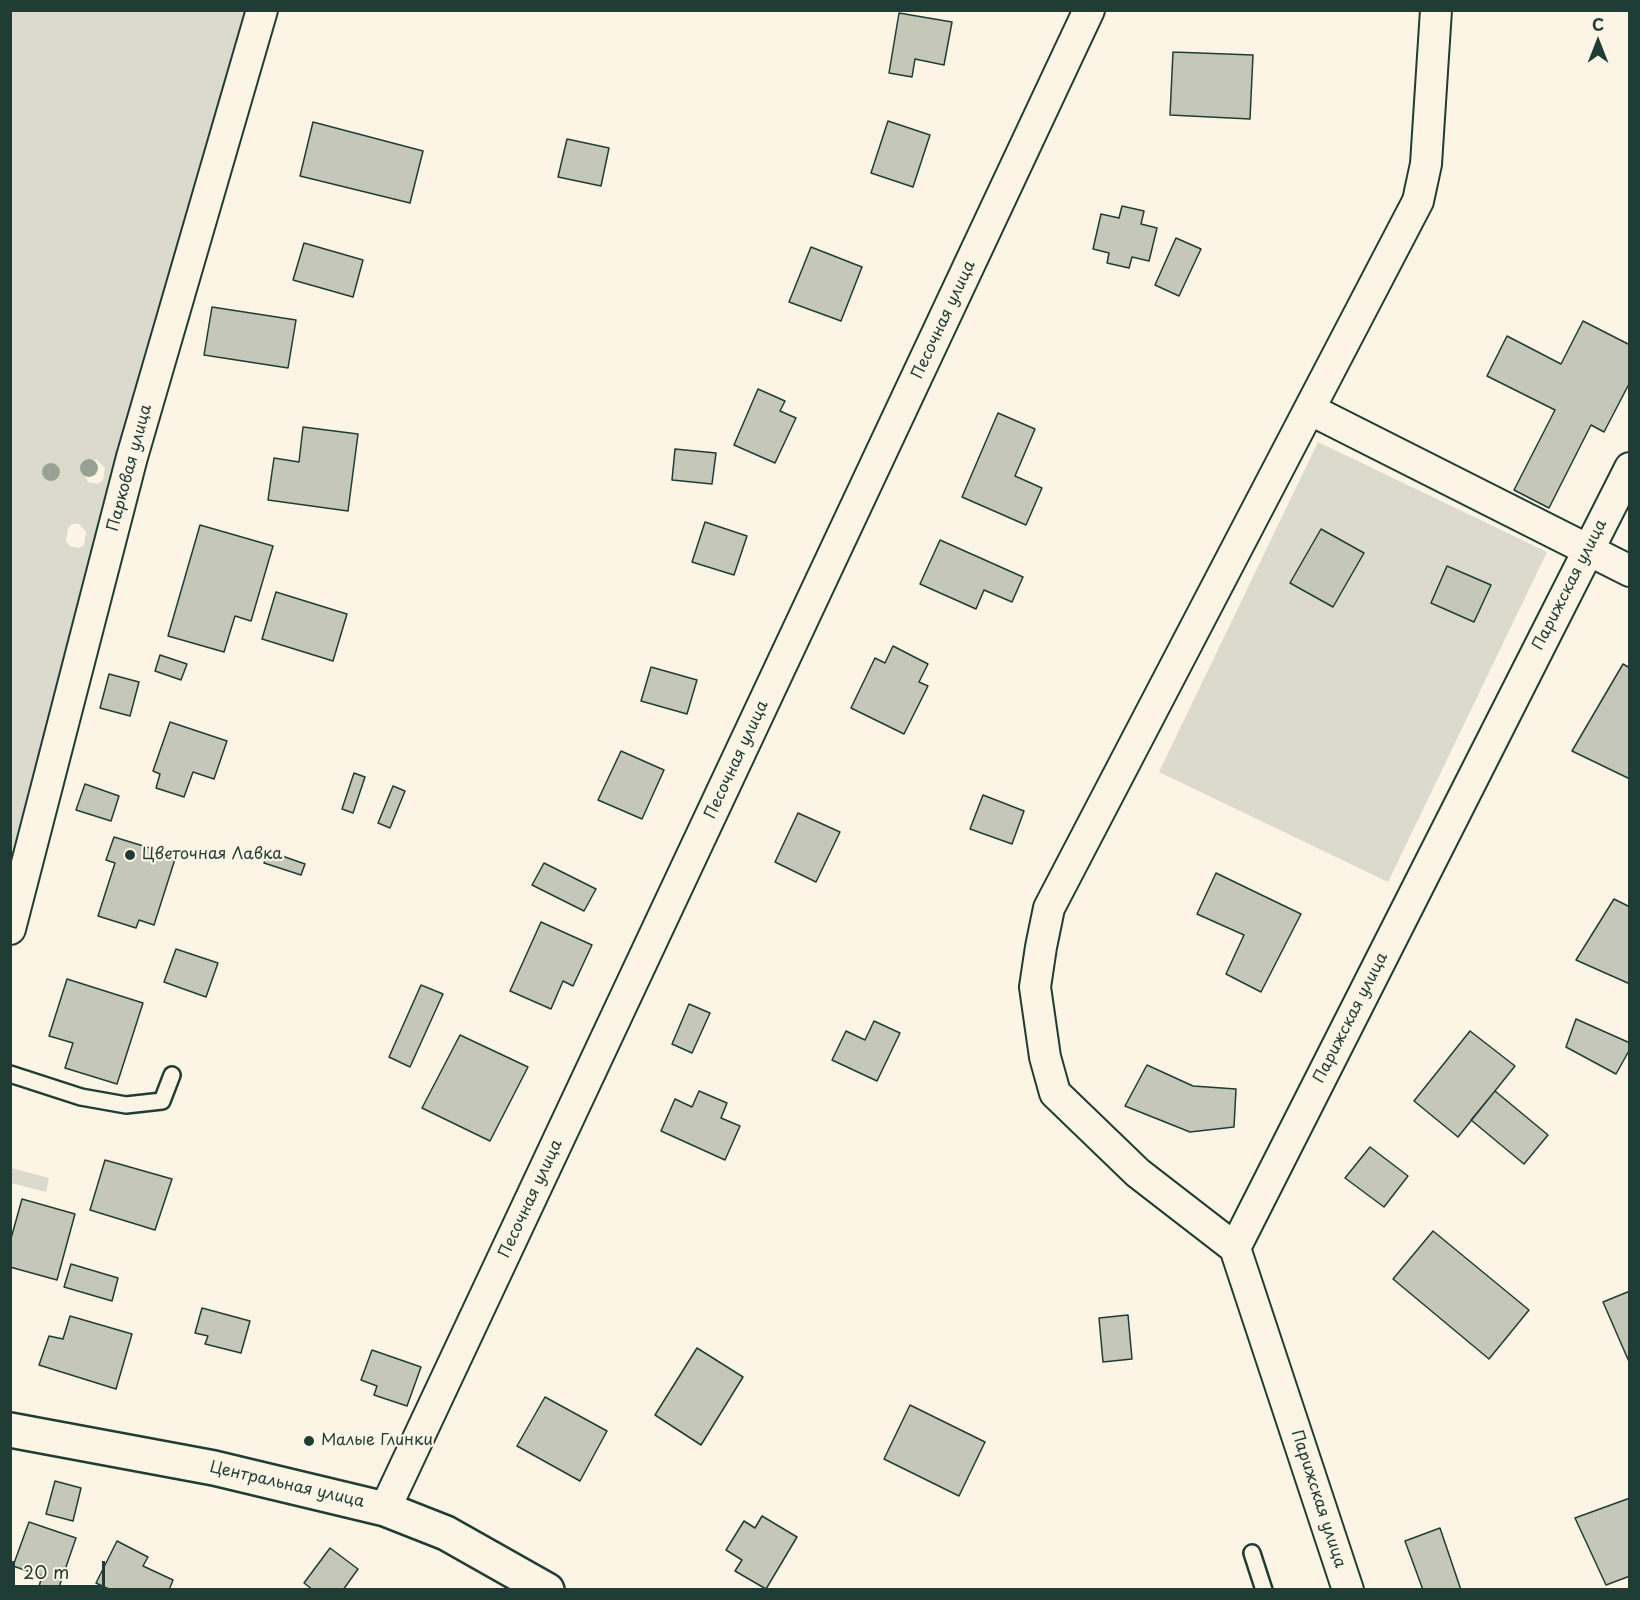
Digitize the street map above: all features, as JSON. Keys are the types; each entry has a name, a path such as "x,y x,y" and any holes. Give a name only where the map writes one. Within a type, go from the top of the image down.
{"main road":[{"name":"Центральная улица","path":"10,1430 214,1468 385,1509 446,1533 547,1590"}],"street":[{"name":"Парковая улица","path":"10,929 132,457 262,10"},
{"name":"Песочная улица","path":"385,1509 1089,10"},
{"path":"1234,1248 1138,1173 1055,1093 1045,1058 1035,987 1049,908 1311,410 1418,201 1425,164 1436,10"},
{"path":"1311,410 1629,571"},
{"name":"Парижская улица","path":"1348,1590 1234,1248 1629,468"}],"lane":[{"path":"10,1074 81,1096 126,1105 162,1101 172,1075"},
{"path":"1252,1553 1264,1590"}],"shaded area":[{"path":"11,11 254,11 11,895","holes":["91,460 97,460 105,468 103,480 98,484 88,482 85,476 83,469","72,524 79,524 86,532 84,545 79,548 70,546 66,541 68,528"]},
{"path":"1318,442 1547,552 1388,882 1159,772"},
{"path":"11,1168 49,1178 46,1192 11,1183"}],"building":[{"path":"899,13 952,22 944,65 915,59 912,77 889,73"},
{"path":"1173,52 1253,55 1250,119 1170,115"},
{"path":"888,121 930,135 913,187 871,173"},
{"path":"313,122 423,151 410,203 300,176"},
{"path":"567,139 609,148 601,186 558,177"},
{"path":"1122,206 1144,211 1141,224 1157,228 1149,261 1132,257 1129,268 1107,263 1109,253 1093,249 1101,214 1119,218"},
{"path":"1176,238 1201,249 1179,296 1155,285"},
{"path":"304,243 363,260 353,297 293,280"},
{"path":"811,247 862,267 841,321 789,302"},
{"path":"212,307 296,320 288,368 204,355"},
{"path":"1583,321 1630,345 1630,382 1604,432 1591,425 1549,508 1514,490 1555,410 1487,376 1507,336 1561,364"},
{"path":"758,389 785,401 780,411 796,418 775,463 734,445"},
{"path":"998,413 1035,429 1015,476 1042,488 1026,525 962,497"},
{"path":"303,427 358,434 348,511 268,500 274,458 299,462"},
{"path":"675,449 716,453 712,484 672,480"},
{"path":"705,522 747,536 734,575 692,562"},
{"path":"200,525 273,546 251,621 235,616 224,652 168,636"},
{"path":"1321,529 1364,553 1333,607 1290,583"},
{"path":"940,540 1023,577 1012,602 984,590 976,609 920,584"},
{"path":"1447,566 1491,585 1474,622 1431,603"},
{"path":"276,592 347,614 333,661 262,639"},
{"path":"893,646 928,664 919,682 928,686 904,734 851,708 875,658 885,663"},
{"path":"160,655 187,664 181,680 155,671"},
{"path":"1623,664 1630,668 1630,779 1572,751"},
{"path":"651,667 697,680 687,714 641,701"},
{"path":"109,674 139,682 130,716 100,708"},
{"path":"170,722 227,741 214,779 193,772 184,797 156,788 160,774 153,771"},
{"path":"621,751 664,770 642,819 598,800"},
{"path":"354,773 365,777 353,813 342,809"},
{"path":"85,784 119,796 111,821 76,810"},
{"path":"393,786 405,791 390,828 378,823"},
{"path":"983,795 1024,811 1012,844 970,829"},
{"path":"798,813 840,832 816,882 775,862"},
{"path":"114,837 176,856 154,925 139,920 136,928 98,916 115,863 106,860"},
{"path":"268,851 305,864 301,875 264,863"},
{"path":"544,863 596,889 584,911 532,885"},
{"path":"1216,873 1301,914 1261,992 1226,974 1244,935 1197,914"},
{"path":"1614,899 1630,907 1630,984 1576,960"},
{"path":"541,922 592,945 573,986 563,981 551,1009 510,991"},
{"path":"176,949 218,963 206,997 164,982"},
{"path":"67,979 143,1003 117,1084 65,1068 73,1043 49,1036"},
{"path":"421,985 443,994 410,1067 389,1057"},
{"path":"689,1004 710,1013 692,1053 672,1044"},
{"path":"1576,1019 1630,1043 1630,1049 1616,1074 1566,1047"},
{"path":"874,1021 900,1033 877,1081 832,1060 846,1031 865,1040"},
{"path":"1470,1031 1515,1066 1458,1137 1414,1101"},
{"path":"460,1035 528,1067 490,1141 422,1108"},
{"path":"1147,1065 1193,1086 1236,1089 1234,1127 1190,1132 1125,1106"},
{"path":"699,1091 727,1103 721,1118 740,1126 725,1160 661,1131 675,1099 692,1107"},
{"path":"1495,1091 1548,1135 1524,1164 1471,1120"},
{"path":"1370,1147 1408,1176 1384,1207 1345,1178"},
{"path":"105,1160 172,1179 155,1230 90,1210"},
{"path":"22,1199 75,1214 57,1280 10,1267 10,1242"},
{"path":"1433,1231 1529,1310 1489,1359 1393,1279"},
{"path":"71,1264 118,1278 112,1301 64,1287"},
{"path":"1630,1291 1630,1364 1603,1302"},
{"path":"202,1308 250,1321 241,1353 205,1344 208,1336 195,1333"},
{"path":"1128,1315 1132,1359 1103,1362 1099,1318"},
{"path":"70,1316 132,1334 116,1389 39,1365 49,1336 63,1339"},
{"path":"697,1348 743,1377 701,1445 655,1415"},
{"path":"372,1350 421,1367 407,1406 374,1395 377,1386 361,1380"},
{"path":"545,1397 607,1431 580,1481 517,1446"},
{"path":"910,1405 985,1442 959,1496 884,1459"},
{"path":"55,1481 81,1488 73,1521 46,1514"},
{"path":"1630,1498 1630,1576 1606,1585 1575,1518"},
{"path":"762,1516 797,1537 766,1589 735,1571 742,1560 726,1550 744,1521 755,1528"},
{"path":"29,1522 76,1538 58,1590 38,1590 42,1576 13,1566"},
{"path":"1440,1528 1461,1590 1423,1590 1405,1541"},
{"path":"117,1541 148,1557 143,1566 173,1580 169,1590 111,1590 96,1583"},
{"path":"330,1548 358,1569 343,1590 313,1590 304,1583"}],"place":[{"name":"Цветочная Лавка","path":"130,855"},
{"name":"Малые Глинки","path":"309,1441"}]}
